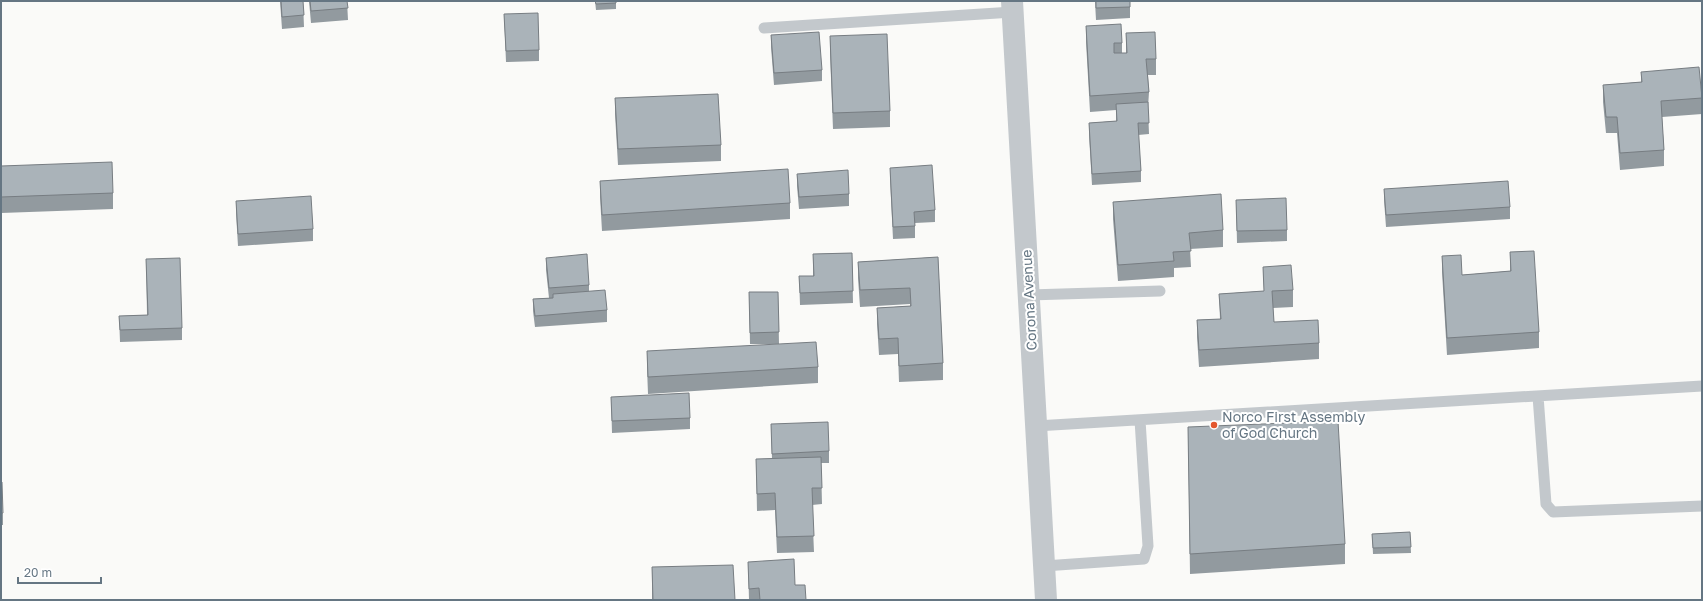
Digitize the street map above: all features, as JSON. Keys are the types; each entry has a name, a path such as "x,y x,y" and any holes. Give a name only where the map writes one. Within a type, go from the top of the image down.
{"street":[{"name":"Corona Avenue","path":"1012,7 1046,600"}],"lane":[{"path":"764,28 1012,7"},
{"path":"1029,295 1160,291"},
{"path":"1036,426 1702,386"},
{"path":"1538,396 1546,504 1553,512 1702,506"},
{"path":"1044,566 1144,559 1148,546 1140,420"}],"building":[{"path":"281,1 303,1 304,15 282,17"},
{"path":"310,1 347,1 348,8 311,11"},
{"path":"595,1 616,1 616,3 596,4"},
{"path":"1096,1 1130,1 1130,7 1096,8"},
{"path":"538,13 539,50 506,51 504,14"},
{"path":"1121,24 1122,43 1114,43 1114,53 1127,53 1126,33 1155,32 1156,59 1146,59 1149,92 1090,96 1086,26"},
{"path":"819,32 822,70 774,73 771,35"},
{"path":"887,34 890,111 833,113 830,36"},
{"path":"1699,67 1702,98 1661,101 1664,150 1620,153 1617,117 1606,117 1603,85 1642,82 1641,72"},
{"path":"718,94 721,145 618,149 615,98"},
{"path":"1148,102 1149,123 1138,123 1141,171 1092,174 1089,123 1117,121 1116,104"},
{"path":"112,162 113,193 1,197 1,166"},
{"path":"932,165 935,210 914,212 915,226 893,227 890,168"},
{"path":"788,169 790,203 602,215 600,181"},
{"path":"848,170 849,194 799,197 797,174"},
{"path":"1508,181 1510,207 1386,215 1384,189"},
{"path":"1221,194 1223,230 1189,233 1191,251 1173,252 1174,261 1118,265 1113,202"},
{"path":"311,196 313,229 238,234 236,201"},
{"path":"1286,198 1287,230 1237,231 1236,200"},
{"path":"1534,251 1539,332 1447,338 1442,256 1461,255 1462,275 1511,271 1510,252"},
{"path":"852,253 853,291 800,293 799,276 814,276 813,254"},
{"path":"587,254 589,285 549,288 546,258"},
{"path":"938,257 943,363 899,366 898,338 879,339 877,308 911,306 910,288 860,290 858,262"},
{"path":"180,258 182,328 120,330 119,316 148,315 146,259"},
{"path":"1291,265 1293,290 1272,291 1274,322 1318,320 1319,343 1199,350 1197,320 1221,319 1219,294 1264,291 1263,267"},
{"path":"605,290 607,310 535,316 533,299 553,298 553,294"},
{"path":"749,292 778,292 779,332 750,333"},
{"path":"816,342 818,367 648,377 647,351"},
{"path":"689,393 690,418 612,421 611,397"},
{"path":"1338,421 1345,544 1190,554 1188,427"},
{"path":"828,422 829,451 772,454 771,424"},
{"path":"821,457 822,488 812,488 814,536 777,537 775,493 757,494 756,459"},
{"path":"2,482 3,513 1,513"},
{"path":"1410,532 1411,547 1373,548 1372,534"},
{"path":"794,559 795,585 805,585 806,600 760,600 759,588 749,589 748,562"},
{"path":"733,565 735,600 653,600 652,567"}],"place":[{"name":"Norco First Assembly of God Church","path":"1214,425"}]}
